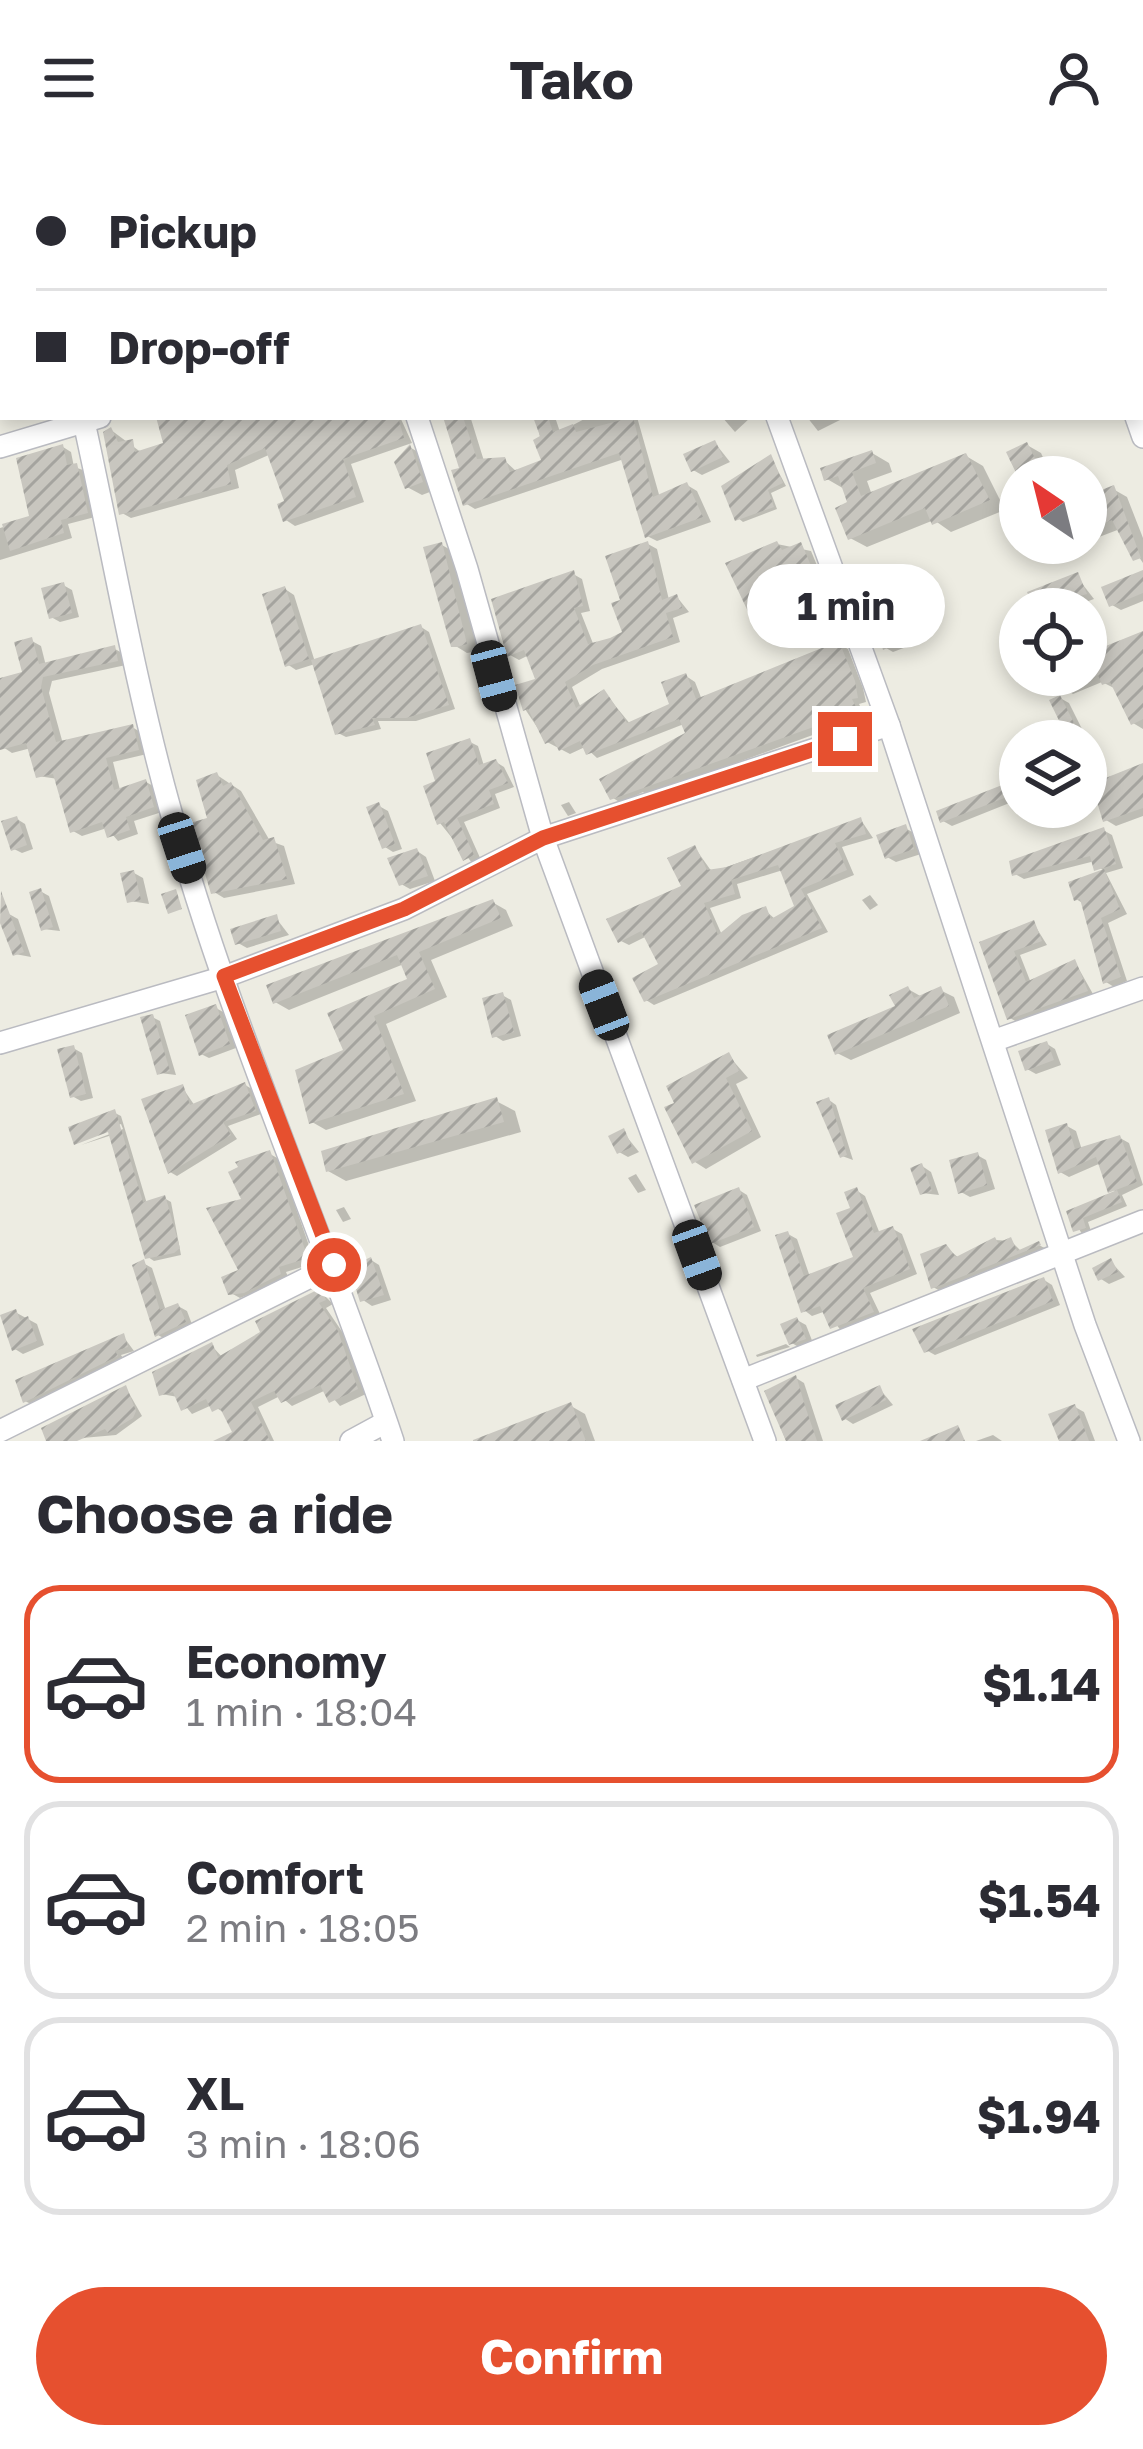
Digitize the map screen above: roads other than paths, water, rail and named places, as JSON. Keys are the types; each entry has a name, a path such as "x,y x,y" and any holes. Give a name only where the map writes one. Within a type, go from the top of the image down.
{"street":[{"path":"0,447 92,420 169,805 224,976 334,1265 390,1431 351,1441"},
{"path":"417,420 467,569 543,838 765,1441"},
{"path":"778,420 889,724 1129,1441"},
{"path":"0,1043 224,976 404,909 543,838 889,724"},
{"path":"994,1041 1143,988"},
{"path":"742,1380 1143,1221"},
{"path":"0,1431 334,1265"}]}
